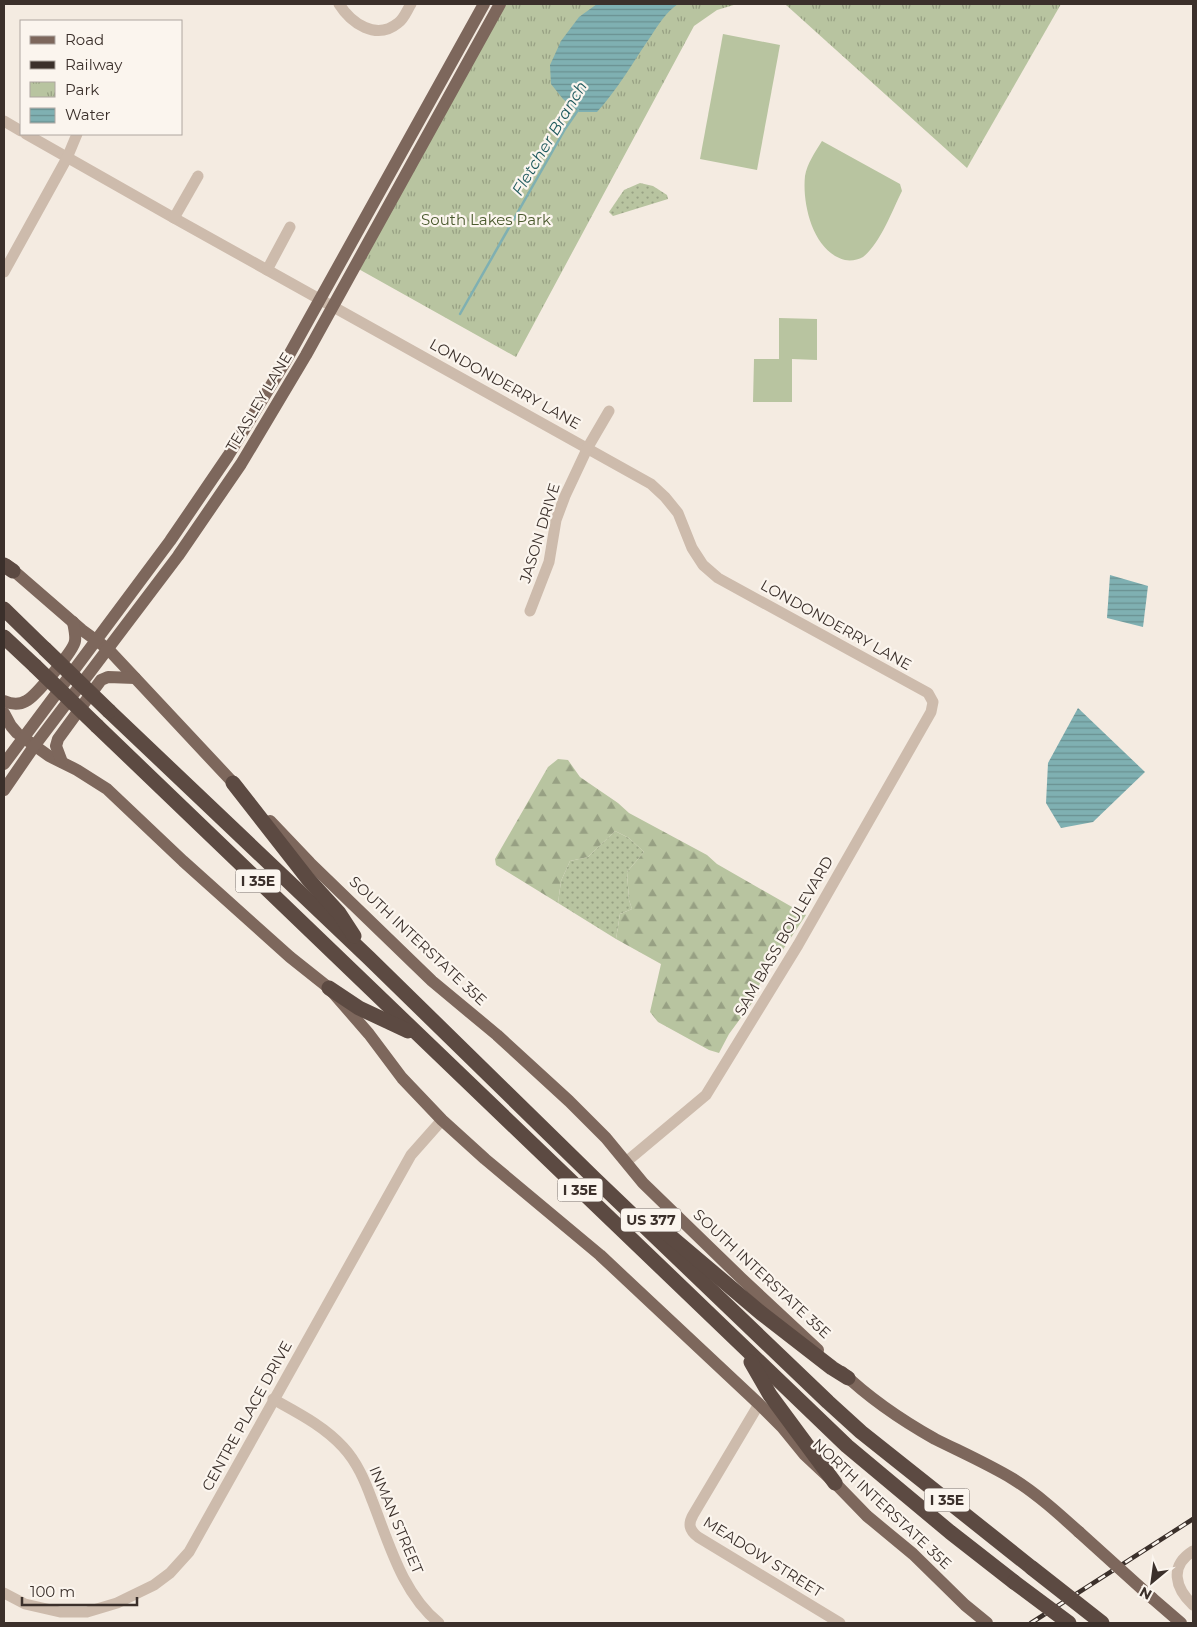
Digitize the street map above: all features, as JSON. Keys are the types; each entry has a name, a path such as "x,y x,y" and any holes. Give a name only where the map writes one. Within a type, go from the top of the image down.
{"highway":[{"name":"I 35E","path":"4,609 860,1432 1103,1623"},
{"name":"I 35E","path":"4,637 847,1446 950,1532 1069,1623"},
{"path":"233,783 308,879 339,913 369,958"},
{"path":"329,988 359,1008 419,1036"},
{"name":"US 377","path":"595,1179 645,1215 761,1314 810,1352 852,1381"},
{"path":"741,1345 770,1395 835,1483"}],"main road":[{"name":"TEASLEY LANE","path":"4,764 170,541 228,456 284,364 484,4"},
{"name":"TEASLEY LANE","path":"4,790 35,745 178,556 241,464 306,356 500,4"},
{"path":"228,456 241,464"},
{"name":"SOUTH INTERSTATE 35E","path":"7,566 108,649 233,783 310,862 451,998 497,1035 569,1101 606,1138 650,1189 741,1278 852,1381"},
{"path":"4,701 11,704 27,701 53,673 72,649 75,641 73,622"},
{"path":"62,762 56,746 58,739 101,680 108,677 135,678"},
{"path":"4,713 11,726 49,756 89,777 111,793 183,862 276,945 329,988 369,1034 402,1078 442,1120 485,1159 600,1255 759,1404"},
{"path":"852,1381 914,1426 1014,1479 1034,1493 1181,1623"},
{"name":"NORTH INTERSTATE 35E","path":"759,1404 782,1427 804,1454 867,1516 913,1554 965,1604 988,1623"}],"street":[{"path":"339,4 344,13 358,25 373,30 384,30 399,23 411,4"},
{"path":"4,121 20,130"},
{"name":"LONDONDERRY LANE","path":"28,135 267,270 588,447 651,484 665,496 678,513 692,548 703,565 718,578 928,693 931,699"},
{"path":"4,272 67,158 77,135"},
{"path":"174,218 198,176"},
{"path":"267,270 290,227"},
{"name":"JASON DRIVE","path":"530,611 549,562 556,520 565,496 588,447 609,412"},
{"name":"SAM BASS BOULEVARD","path":"626,1162 706,1095 798,945 864,830 931,712 933,702 931,699"},
{"name":"CENTRE PLACE DRIVE","path":"4,1593 25,1604 60,1612 87,1612 117,1603 154,1585 170,1573 189,1552 412,1155 442,1120"},
{"name":"INMAN STREET","path":"273,1400 309,1419 343,1446 364,1478 408,1587 419,1603 439,1623"},
{"name":"MEADOW STREET","path":"759,1404 693,1515 689,1526 698,1537 840,1623"},
{"path":"1193,1551 1183,1559 1178,1567 1177,1577 1184,1597 1193,1605"}],"green space":[{"name":"South Lakes Park","path":"500,4 737,4 717,10 694,26 516,357 355,267"},
{"path":"785,4 1061,4 967,168"},
{"path":"723,34 780,45 757,170 700,159"},
{"path":"822,141 900,184 902,191 880,236 869,251 859,259 845,260 834,255 825,247 817,237 808,213 805,200 805,176 809,163"},
{"path":"640,183 653,186 667,195 668,199 613,216 609,212 624,190"},
{"path":"779,318 817,319 817,360 792,359 792,402 753,402 754,359 779,359"},
{"path":"558,759 568,760 580,777 618,803 629,813 707,855 717,864 806,915 782,951 770,955 754,1000 729,1034 719,1053 709,1050 658,1022 650,1012 661,964 616,939 620,914 632,909 629,900 627,872 644,852 629,838 615,831 588,857 570,861 561,881 558,903 496,865 495,859 548,767"},
{"path":"615,831 629,838 644,852 627,872 629,900 632,909 620,914 616,939 558,903 561,881 570,861 588,857"}],"water":[{"path":"597,4 678,4 663,18 619,85 597,112 579,112 563,99 551,84 550,65 561,41 579,17"},
{"path":"1110,575 1148,586 1143,627 1107,618"},
{"path":"1078,708 1145,772 1093,822 1061,828 1046,803 1048,763"}],"waterway":[{"name":"Fletcher Branch","path":"460,314 565,129 578,110"}],"railway":[{"path":"1031,1623 1193,1519"}]}
